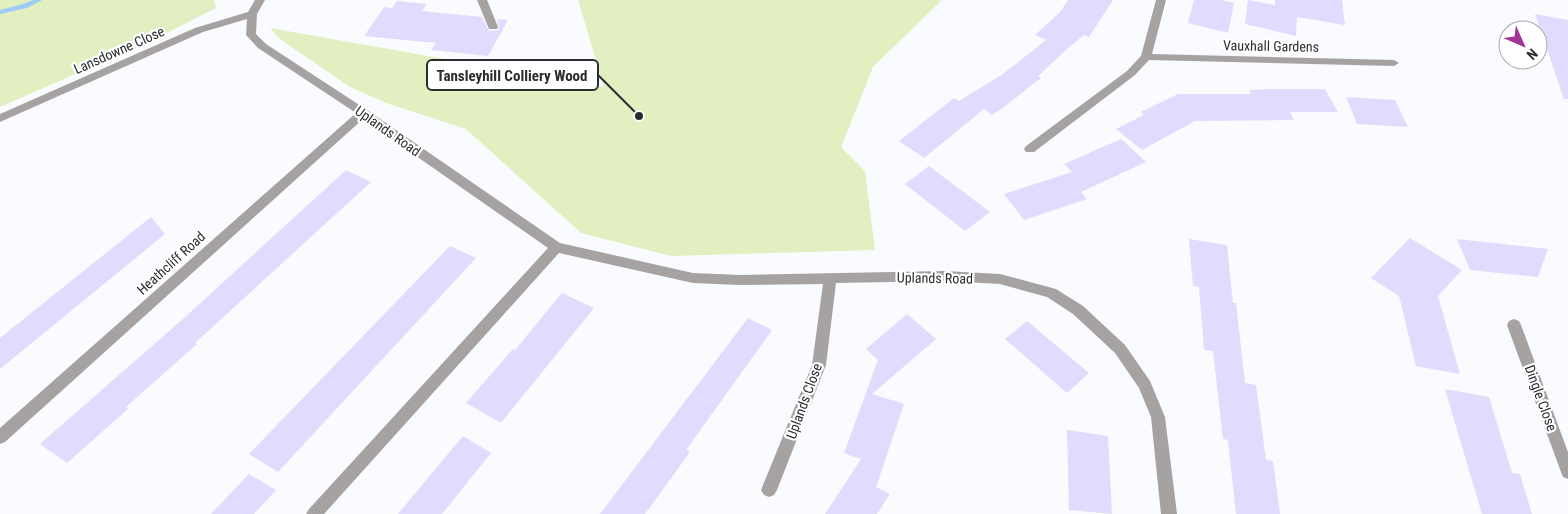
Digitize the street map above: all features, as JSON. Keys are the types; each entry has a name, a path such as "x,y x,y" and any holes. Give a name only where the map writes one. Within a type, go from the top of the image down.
{"street":[{"path":"252,14 260,0"},
{"path":"482,0 493,27"},
{"path":"1030,149 1131,73 1146,57 1161,0"},
{"name":"Uplands Road","path":"252,14 252,34 262,46 556,246 595,258 693,278 740,280 945,276 1000,279 1051,293 1078,310 1120,349 1145,385 1158,417 1169,514"},
{"name":"Lansdowne Close","path":"0,118 199,30 252,14"},
{"name":"Vauxhall Gardens","path":"1146,57 1394,63"},
{"name":"Heathcliff Road","path":"0,437 363,113"},
{"path":"314,514 556,246"},
{"name":"Uplands Close","path":"769,490 819,365 830,278"},
{"name":"Dingle Close","path":"1514,325 1568,472"}],"green space":[{"path":"0,0 214,0 216,8 151,41 0,107"},
{"path":"578,0 942,0 873,67 841,147 865,171 875,250 671,256 581,233 466,129 386,103 350,87 280,39 270,28 604,87"}],"building":[{"path":"1068,0 1113,0 1089,37 1084,35 1038,76 1041,78 992,115 984,109 924,158 899,141 954,98 959,101 1003,74 1046,40 1035,35 1060,12"},
{"path":"1194,0 1221,0 1234,3 1228,33 1188,23"},
{"path":"1248,0 1275,5 1275,0 1342,0 1345,25 1297,17 1296,36 1245,24"},
{"path":"397,1 427,4 422,11 482,17 489,31 499,30 497,19 508,20 488,56 431,50 436,43 364,36 384,7 392,8"},
{"path":"1535,14 1568,20 1568,99 1564,99 1548,52 1548,20 1537,20"},
{"path":"1325,89 1338,112 1290,112 1294,120 1195,121 1142,150 1116,129 1144,115 1141,112 1178,94 1251,94 1249,90"},
{"path":"1346,97 1395,100 1408,127 1357,124"},
{"path":"1121,139 1146,162 1081,192 1087,199 1024,220 1004,194 1072,172 1064,164"},
{"path":"929,166 990,212 965,231 905,184"},
{"path":"346,170 371,182 195,343 197,344 126,407 128,409 67,463 40,444 183,319"},
{"path":"151,217 165,234 0,369 0,338"},
{"path":"1410,238 1462,270 1438,296 1460,374 1416,366 1399,296 1371,278"},
{"path":"1189,239 1227,245 1233,303 1236,303 1245,383 1256,385 1266,460 1273,461 1280,514 1236,514 1228,440 1223,439 1213,351 1204,350 1199,287 1193,286"},
{"path":"1457,239 1548,249 1538,277 1470,270"},
{"path":"450,246 476,258 278,472 249,454"},
{"path":"562,293 594,308 501,423 466,403 513,349 515,350"},
{"path":"907,314 936,339 872,394 904,404 876,487 890,494 877,514 825,514 861,459 844,453 878,360 866,349"},
{"path":"748,318 772,330 686,450 690,452 645,514 600,514"},
{"path":"1027,321 1089,373 1067,393 1005,339"},
{"path":"1445,389 1489,397 1512,473 1520,474 1532,514 1482,514"},
{"path":"1067,430 1108,436 1112,514 1069,510"},
{"path":"463,436 491,453 442,514 398,514"},
{"path":"249,474 276,490 254,514 211,514"}],"waterway":[{"path":"0,12 25,6 39,0"}],"place":[{"name":"Tansleyhill Colliery Wood","path":"639,116"}]}
